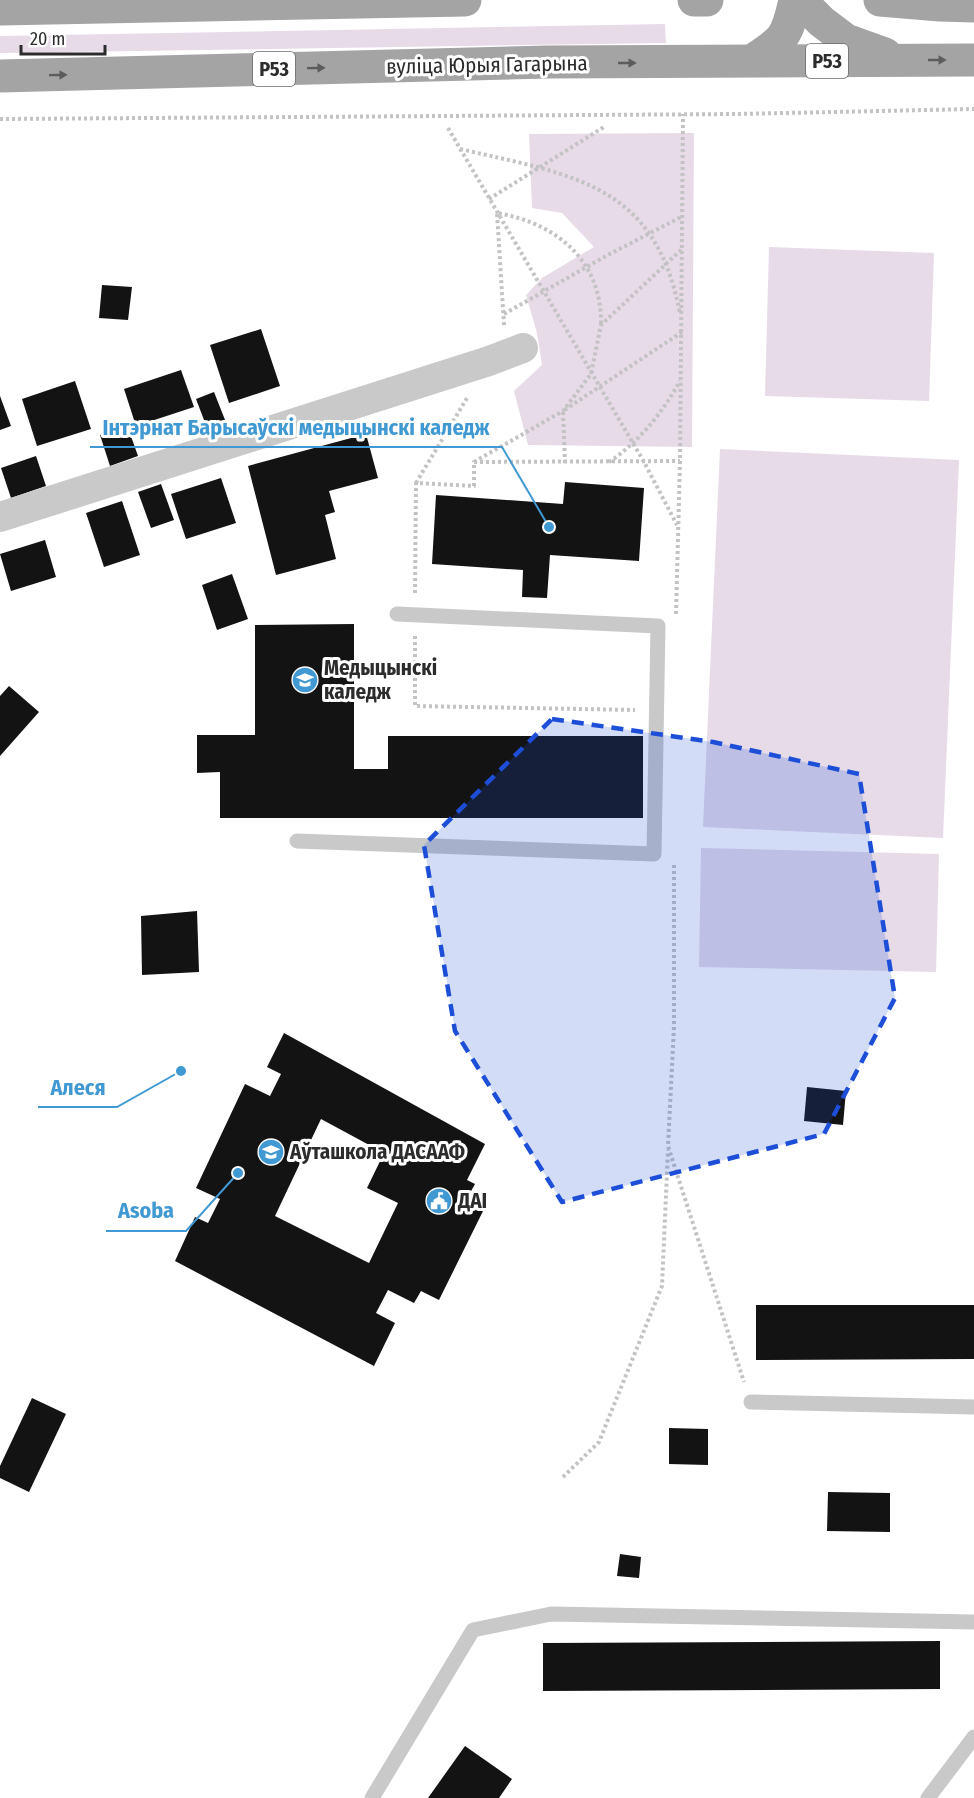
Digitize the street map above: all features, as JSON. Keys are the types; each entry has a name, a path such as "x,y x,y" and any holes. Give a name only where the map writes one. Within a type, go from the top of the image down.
{"main road":[{"path":"0,9 465,0"},
{"path":"694,0 707,0"},
{"path":"753,60 774,46 787,33 795,0"},
{"path":"800,0 822,22 846,40 901,60"},
{"path":"880,0 974,6"},
{"name":"вуліца Юрыя Гагарына","path":"0,76 548,62 974,60"}],"street":[{"path":"0,517 505,355"}],"lane":[{"path":"297,841 654,854 658,626 397,614"},
{"path":"751,1402 974,1407"},
{"path":"372,1798 473,1630 551,1614 974,1622"},
{"path":"928,1798 974,1737"}],"path":[{"path":"0,119 683,114 974,109"},
{"path":"675,619 680,461 683,114"},
{"path":"489,199 604,127"},
{"path":"448,128 633,443 678,525"},
{"path":"460,149 566,175 618,200 650,233 667,264 677,296 682,324"},
{"path":"497,213 533,222 568,243 587,267 596,288 602,313 601,325 591,374 563,411 565,463"},
{"path":"497,213 505,355 416,483 415,706 657,711"},
{"path":"504,315 587,267 683,216"},
{"path":"601,325 683,248"},
{"path":"474,462 563,411 682,332"},
{"path":"608,462 623,452 650,426 681,378"},
{"path":"474,462 680,461"},
{"path":"416,483 474,486 474,462"},
{"path":"563,1477 599,1442 662,1286 674,1026 674,863"},
{"path":"668,1146 751,1402"}],"highlighted area":[{"path":"552,719 713,742 859,774 895,998 824,1134 562,1202 455,1031 424,845"}],"shaded area":[{"path":"665,24 666,43 0,53 0,36"},
{"path":"694,133 692,447 528,445 514,391 542,365 537,333 526,295 542,278 594,247 562,213 532,208 529,134"},
{"path":"769,247 934,253 929,401 765,396"},
{"path":"720,449 959,460 943,838 703,827"},
{"path":"701,848 939,854 936,972 699,967"}],"building":[{"path":"102,285 132,287 128,320 99,318"},
{"path":"261,329 280,386 229,403 210,345"},
{"path":"181,370 194,407 136,426 124,389"},
{"path":"75,381 91,429 37,446 22,399"},
{"path":"214,392 227,425 209,433 196,399"},
{"path":"0,396 11,426 0,430"},
{"path":"127,425 138,456 110,466 100,435"},
{"path":"366,434 378,478 329,491 335,512 325,515 336,559 276,575 248,466"},
{"path":"36,456 46,486 11,498 1,468"},
{"path":"221,478 236,523 186,539 171,494"},
{"path":"565,482 644,488 639,561 550,555 547,598 522,597 523,570 432,564 436,495 563,504"},
{"path":"161,484 174,520 151,528 138,492"},
{"path":"122,501 140,555 104,567 86,513"},
{"path":"45,540 56,577 11,591 0,554"},
{"path":"232,574 248,619 217,630 202,585"},
{"name":"Медыцынскі каледж","path":"354,624 354,769 388,769 388,736 643,736 643,818 220,818 220,772 197,773 197,735 255,735 255,625"},
{"path":"9,686 39,712 0,756 0,696"},
{"path":"197,911 199,972 142,975 141,916"},
{"name":"ДАІ","path":"284,1033 485,1144 467,1180 475,1184 470,1193 487,1203 439,1300 421,1291 414,1303 388,1290 376,1313 395,1323 374,1366 175,1261 195,1217 208,1223 220,1199 196,1188 245,1084 270,1096 281,1074 267,1067","holes":["321,1119 384,1153 367,1188 398,1203 369,1263 275,1216"]},
{"path":"807,1087 846,1091 843,1125 804,1121"},
{"path":"756,1305 974,1305 974,1359 756,1360"},
{"path":"32,1398 66,1414 29,1492 0,1478 0,1466"},
{"path":"669,1428 708,1429 708,1465 669,1464"},
{"path":"828,1492 890,1493 890,1532 827,1531"},
{"path":"620,1554 641,1557 639,1578 617,1576"},
{"path":"940,1641 940,1689 543,1691 543,1643"},
{"path":"465,1746 512,1779 499,1798 428,1798"}],"place":[{"name":"Інтэрнат Барысаўскі медыцынскі каледж","path":"549,527"},
{"name":"Медыцынскі каледж","path":"305,680"},
{"name":"Алеся","path":"181,1071"},
{"name":"Аўташкола ДАСААФ","path":"271,1152"},
{"name":"Asoba","path":"238,1173"},
{"name":"ДАІ","path":"439,1201"}]}
